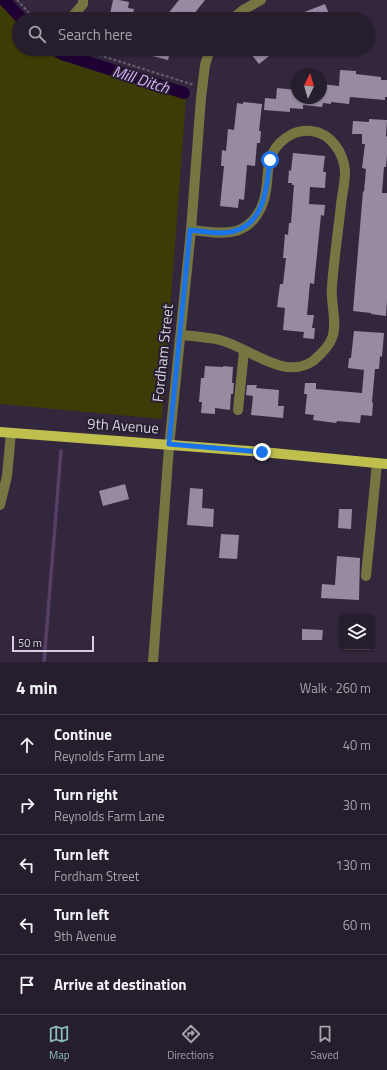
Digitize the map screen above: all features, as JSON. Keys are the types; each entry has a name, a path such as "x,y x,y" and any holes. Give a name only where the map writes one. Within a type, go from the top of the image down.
{"main road":[{"name":"9th Avenue","path":"0,432 169,444 382,463"}],"street":[{"path":"76,12 83,4 83,0"},
{"path":"241,12 261,0"},
{"name":"Fordham Street","path":"153,662 169,444 181,335 202,88 208,56"},
{"path":"181,335 220,340 276,364 287,367 302,366 312,361 325,349 332,338 334,327 332,289 345,173 340,154 331,140 325,135 311,131 298,132 285,138 277,146 270,160 266,192 261,208 255,218 246,226 236,231 221,233 190,230"},
{"path":"238,410 244,351"},
{"path":"0,505 7,476 11,433"},
{"path":"366,576 382,463"}],"path":[{"path":"17,0 28,12"},
{"path":"102,56 202,88"}],"shaded area":[{"path":"0,2 12,15 12,56 54,56 186,98 162,419 0,404"}],"building":[{"path":"113,0 129,2 128,8 134,9 133,12 110,12"},
{"path":"179,0 205,0 196,12 169,12"},
{"path":"325,4 328,12 304,12"},
{"path":"152,56 169,56 168,60"},
{"path":"253,56 269,56 259,64"},
{"path":"340,70 356,71 356,74 381,77 381,80 387,80 387,97 385,97 385,100 350,97 349,104 331,102 331,104 327,104 327,85 339,86"},
{"path":"277,88 291,89 291,104 323,104 322,107 303,105 303,109 290,108 290,112 264,110 265,98 276,99"},
{"path":"243,102 262,104 259,131 261,131 260,143 257,143 255,166 247,165 244,200 239,199 238,208 220,206 224,166 221,166 222,150 226,151 228,129 234,130 237,103 243,104"},
{"path":"369,119 387,120 387,155 386,167 384,167 382,193 387,193 386,316 353,311 366,169 362,168 365,144 362,144 362,134 352,134 353,121 369,122"},
{"path":"293,153 325,156 323,172 326,172 325,188 310,187 309,204 325,205 324,216 321,215 314,284 310,283 307,315 314,315 312,328 315,328 314,339 303,338 304,332 283,330 285,308 277,307 280,284 283,284 286,258 283,258 285,234 288,235 289,223 291,223 294,185 292,185 292,183 288,183"},
{"path":"354,331 384,333 382,357 380,356 379,369 375,369 372,416 361,415 360,423 337,421 336,423 313,420 314,415 305,414 307,394 304,394 305,383 316,383 316,389 362,393 364,370 348,368 349,358 351,358"},
{"path":"205,366 233,367 232,383 234,383 233,394 231,394 230,410 215,408 215,414 201,413 202,402 199,402 201,378 204,378"},
{"path":"247,385 257,385 256,388 279,390 278,406 284,406 283,418 251,415 253,396 246,395"},
{"path":"125,484 129,499 103,506 99,491"},
{"path":"190,488 203,489 202,508 214,509 213,527 187,525"},
{"path":"339,509 352,509 351,529 338,528"},
{"path":"221,534 239,535 237,559 219,558"},
{"path":"337,556 360,558 359,600 321,598 322,584 335,585"},
{"path":"302,629 323,630 322,640 302,640"}],"waterway":[{"name":"Mill Ditch","path":"4,0 15,12"},
{"name":"Mill Ditch","path":"68,56 184,93"},
{"path":"44,662 61,451"}],"route":[{"path":"262,452 169,444 181,335 190,230 221,233 236,231 246,226 255,218 261,208 266,192 270,160"}]}
